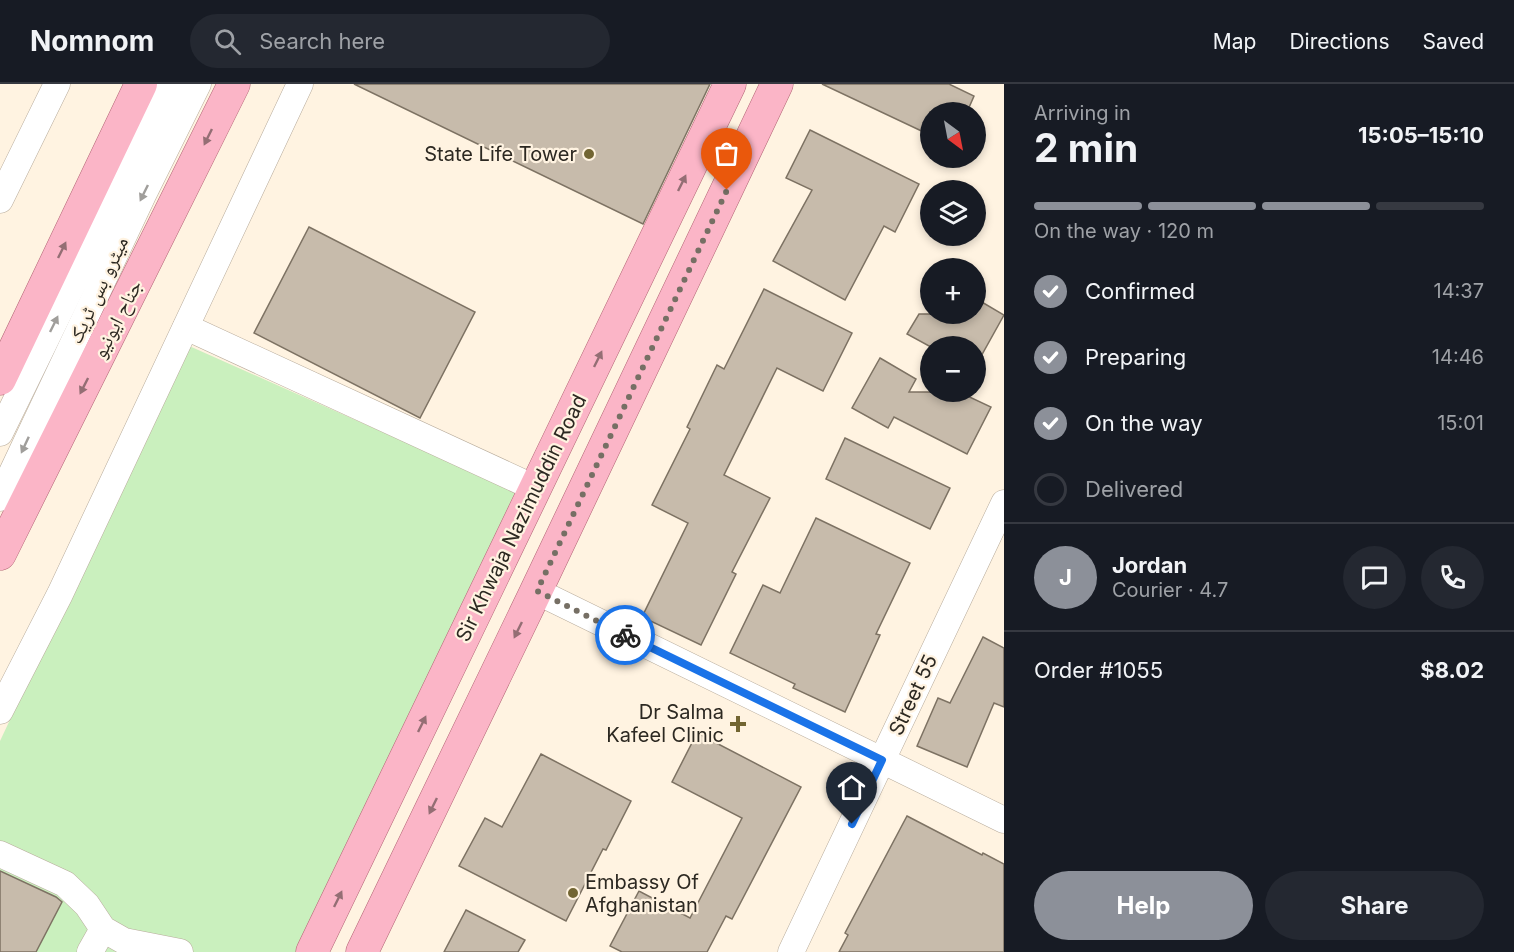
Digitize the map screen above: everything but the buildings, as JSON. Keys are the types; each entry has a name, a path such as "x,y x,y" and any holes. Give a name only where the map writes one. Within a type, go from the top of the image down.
{"main road":[{"path":"0,379 141,84"},
{"name":"جناح ایونیو","path":"0,554 234,84"},
{"name":"Sir Khwaja Nazimuddin Road","path":"312,952 730,84"},
{"path":"362,952 537,591 777,84"},
{"path":"356,861 398,879"}],"street":[{"path":"0,200 57,84"},
{"name":"میٹرو بس ٹریک","path":"0,433 171,84"},
{"name":"میٹرو بس ٹریک","path":"0,498 198,84"},
{"path":"0,711 60,594 300,84"},
{"path":"186,327 536,488"},
{"name":"Street 55","path":"791,952 1004,503"},
{"path":"537,591 1004,820"},
{"path":"0,854 65,884 87,905 103,929 124,941 180,952"},
{"path":"90,952 103,929"}],"green space":[{"path":"187,345 519,493 301,952 0,952 0,741"}],"way so far":[{"path":"625,635 537,591 727,190"}],"place":[{"name":"State Life Tower","path":"589,154"},
{"name":"Dr Salma Kafeel Clinic","path":"738,724"},
{"name":"Embassy Of Afghanistan","path":"573,893"}],"route":[{"path":"625,635 882,760 852,824"}]}
